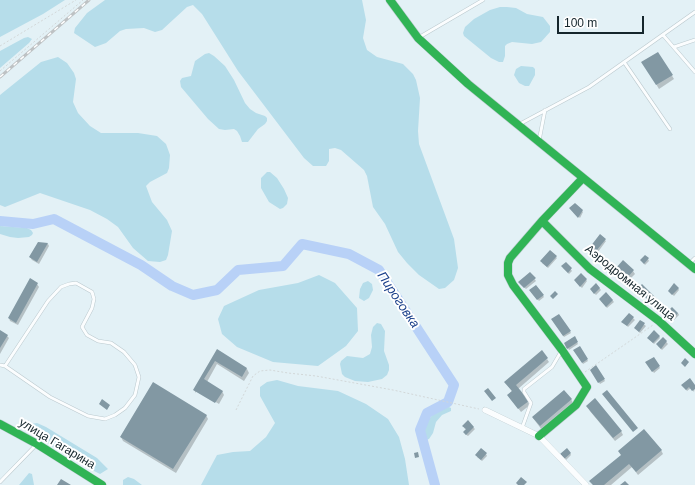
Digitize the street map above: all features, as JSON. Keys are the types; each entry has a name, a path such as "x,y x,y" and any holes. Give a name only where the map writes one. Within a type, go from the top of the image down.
{"street":[{"path":"390,0 418,38 468,84 692,266"},
{"path":"539,436 576,405 588,387 513,285 507,269 510,258 542,220 583,178"},
{"name":"Аэродромная улица","path":"542,220 590,269 659,320 695,354"},
{"path":"485,410 539,436 586,485"},
{"name":"улица Гагарина","path":"0,424 36,444 101,485"}],"lane":[{"path":"418,38 483,0"},
{"path":"517,125 589,87 695,12"},
{"path":"663,35 695,72"},
{"path":"674,47 695,40"},
{"path":"624,62 670,129"},
{"path":"539,143 545,110"},
{"path":"692,266 695,258"},
{"path":"0,365 6,366 50,397 88,416 105,419 115,416 125,408 135,395 139,376 135,365 124,352 111,343 98,341 87,335 82,327 92,308 94,299 92,292 76,283 61,287 48,301 6,366"},
{"path":"522,428 531,403 524,392 524,389 552,367 562,350"},
{"path":"0,482 36,444"}],"path":[{"path":"0,46 76,0"},
{"path":"0,71 83,0"},
{"path":"580,376 659,320"},
{"path":"236,410 253,376 260,371 270,370 316,376 393,390 485,410"}],"shaded area":[{"path":"0,0 65,0 43,14 0,37"},
{"path":"105,0 362,0 366,20 363,38 367,50 377,57 403,64 413,74 416,80 420,98 418,131 419,144 454,239 458,268 454,280 445,288 439,289 419,275 407,263 398,252 385,224 373,207 367,176 364,170 341,150 335,148 329,149 329,161 326,166 313,166 304,158 238,71 202,14 193,5 187,7 162,30 155,32 144,28 126,29 120,31 106,43 95,47 74,33 75,28 87,13"},
{"path":"500,7 516,8 527,14 543,17 550,26 550,32 541,42 532,44 512,42 507,44 505,46 505,56 503,62 499,62 491,58 464,36 463,33 465,27 474,19 490,10"},
{"path":"28,37 32,39 29,43 0,68 0,51"},
{"path":"209,53 225,66 234,80 245,103 250,109 267,118 265,124 258,129 248,142 242,142 237,131 234,129 219,129 208,119 181,87 180,81 182,78 191,76 195,61"},
{"path":"58,57 67,63 74,73 76,79 73,102 78,113 90,126 101,133 138,133 157,136 166,144 170,155 167,173 150,182 146,186 152,202 167,220 172,231 166,260 160,262 148,261 133,248 118,227 107,219 90,210 40,193 5,207 0,205 0,95 41,62"},
{"path":"521,66 533,67 535,69 535,75 529,86 519,83 514,75 516,69"},
{"path":"267,172 270,172 277,178 288,198 287,204 283,208 280,209 269,202 261,188 261,178"},
{"path":"0,226 27,228 33,233 29,237 10,237 0,234"},
{"path":"319,275 335,283 357,308 358,331 346,346 318,366 273,362 237,347 222,334 218,319 224,306 259,290 298,283"},
{"path":"368,281 372,284 373,290 369,298 364,301 359,298 360,289 363,283"},
{"path":"377,323 381,324 385,331 384,351 389,365 387,375 382,379 368,382 355,381 345,377 342,374 340,364 341,361 347,356 363,358 370,354 372,347 371,335 373,327"},
{"path":"277,380 298,386 338,391 366,404 388,419 399,437 405,459 409,485 201,485 217,455 250,451 266,437 275,423 260,396 260,387 267,382"},
{"path":"441,408 451,408 451,411 442,415 436,422 433,433 429,439 426,440 424,434 425,424 433,414"},
{"path":"37,423 97,458 108,469 100,474 25,429 26,426"},
{"path":"29,473 32,474 34,485 19,485"},
{"path":"128,477 134,479 142,485 123,485 123,480"}],"building":[{"path":"658,52 673,75 656,85 641,62"},
{"path":"575,203 583,210 578,218 569,208"},
{"path":"600,234 606,239 596,251 590,247"},
{"path":"38,242 48,243 37,262 29,257"},
{"path":"550,250 557,256 547,267 540,261"},
{"path":"645,255 649,258 644,264 640,260"},
{"path":"623,260 634,270 627,278 616,268"},
{"path":"566,262 572,268 568,273 561,266"},
{"path":"530,272 536,278 524,288 518,282"},
{"path":"581,273 587,279 580,287 574,280"},
{"path":"30,278 38,283 16,323 8,318"},
{"path":"596,283 600,288 594,294 590,289"},
{"path":"674,283 679,288 672,295 668,291"},
{"path":"642,284 657,299 652,304 637,289"},
{"path":"536,285 544,295 537,300 529,290"},
{"path":"555,291 558,294 553,299 550,296"},
{"path":"606,292 613,300 606,307 599,299"},
{"path":"672,307 678,313 673,319 666,313"},
{"path":"629,313 634,317 627,326 621,322"},
{"path":"559,314 571,331 563,336 551,319"},
{"path":"640,320 645,323 639,332 634,328"},
{"path":"0,330 8,335 0,348"},
{"path":"654,330 660,336 653,343 647,338"},
{"path":"575,336 578,342 567,349 564,343"},
{"path":"663,337 667,341 661,349 656,344"},
{"path":"580,346 588,359 582,363 573,350"},
{"path":"217,349 247,368 242,377 215,361 204,379 223,391 215,403 193,390"},
{"path":"542,350 548,358 516,385 529,401 518,409 507,395 512,391 504,382"},
{"path":"654,357 660,366 652,372 645,362"},
{"path":"685,358 689,362 685,367 681,363"},
{"path":"596,365 605,379 598,383 590,370"},
{"path":"690,378 695,385 695,389 692,391 689,387 686,390 681,385"},
{"path":"153,382 207,415 173,469 120,437"},
{"path":"488,388 496,398 492,401 484,391"},
{"path":"564,390 572,399 540,426 532,417"},
{"path":"607,390 638,428 633,432 602,394"},
{"path":"595,398 622,431 613,438 586,406"},
{"path":"102,399 110,405 107,410 99,404"},
{"path":"468,420 474,427 466,435 463,432 466,429 462,426"},
{"path":"644,429 662,450 636,472 629,464 604,485 593,485 589,481 621,455 618,451"},
{"path":"481,448 487,453 481,460 475,455"},
{"path":"567,448 571,453 564,459 560,454"},
{"path":"418,452 419,457 415,458 414,453"},
{"path":"521,477 527,482 524,485 518,485 516,483"},
{"path":"61,479 71,485 57,485"},
{"path":"625,481 629,485 620,485"}],"waterway":[{"name":"Пироговка","path":"0,221 33,224 54,219 141,265 172,286 193,295 217,290 238,270 283,266 302,244 349,254 379,270 454,385 448,402 427,413 420,430 435,485"}],"railway":[{"path":"0,77 89,0"}],"traffic: fast":[{"path":"390,0 418,38 468,84 695,269"},
{"path":"583,178 542,221 590,269 659,321 695,354"},
{"path":"539,436 576,405 587,387 562,350 513,285 508,275 508,263 510,258 542,221"},
{"path":"0,424 37,444 102,485"}]}
